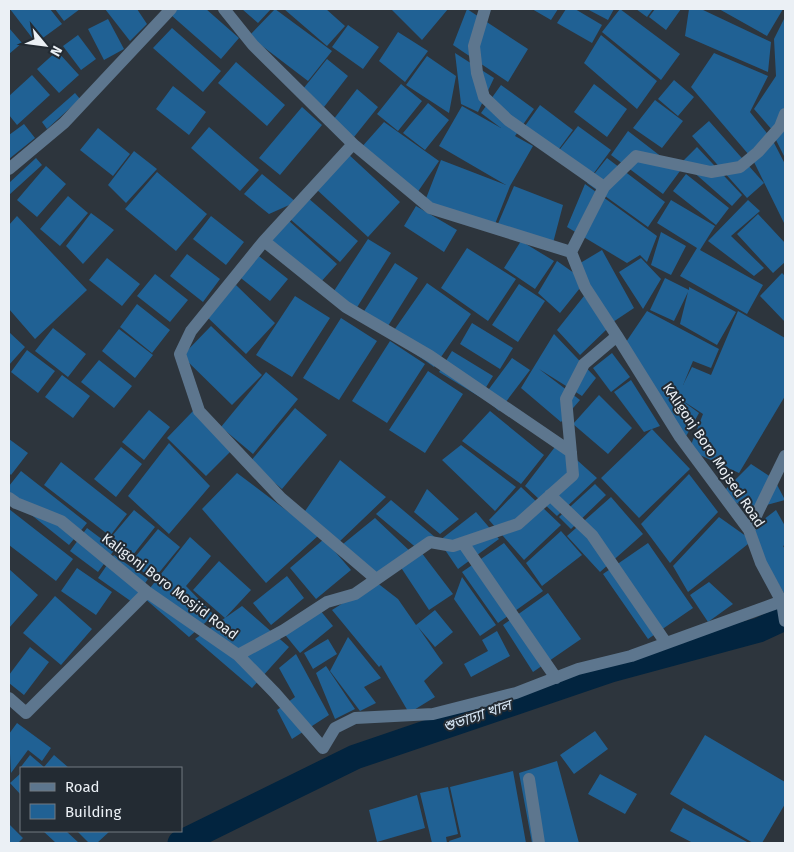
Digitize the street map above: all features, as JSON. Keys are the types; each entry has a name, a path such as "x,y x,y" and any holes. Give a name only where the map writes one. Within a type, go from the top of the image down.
{"street":[{"path":"9,169 64,123 171,9"},
{"path":"224,9 253,45 353,144 430,208 570,252 604,187 636,156 712,172 740,167 758,152 780,127 785,114"},
{"path":"484,9 474,46 477,73 484,97 508,120 604,187"},
{"path":"353,144 264,241 191,331 180,354 185,374 199,411 281,498 376,579"},
{"path":"264,241 346,307 430,356 571,452"},
{"name":"KAligonj Boro Mojsed Road","path":"570,252 585,287 680,437 750,530 761,563 783,601 785,621"},
{"path":"571,452 566,399 584,364 616,336"},
{"name":"Kaligonj Boro Mosjid Road","path":"238,655 284,630 327,602 355,594 430,542 453,546 518,524 573,475 571,452"},
{"path":"750,530 785,456"},
{"path":"550,496 592,534 666,643"},
{"name":"Kaligonj Boro Mosjid Road","path":"9,498 16,504 61,521 148,592 238,655 275,693 323,748 335,728 355,718 433,714 516,694 556,678"},
{"path":"463,543 556,678 666,643 783,601"},
{"path":"9,698 26,713 148,592"},
{"path":"529,779 539,843"}],"building":[{"path":"10,9 50,9 62,24 36,43"},
{"path":"55,9 80,9 64,21"},
{"path":"105,9 137,9 147,24 130,41"},
{"path":"177,9 206,9 239,38 221,59 171,15"},
{"path":"242,9 271,9 258,23"},
{"path":"275,9 332,51 308,81 249,36"},
{"path":"284,9 326,9 345,26 327,46"},
{"path":"391,9 448,9 422,40"},
{"path":"467,9 528,49 508,82 453,45"},
{"path":"532,9 558,9 551,20"},
{"path":"566,9 575,9 602,25 592,43 557,23"},
{"path":"587,9 614,9 608,20"},
{"path":"620,9 680,54 661,80 602,32"},
{"path":"636,9 653,9 647,17"},
{"path":"655,9 681,9 666,30 649,17"},
{"path":"689,9 701,9 771,42 768,72 685,36"},
{"path":"719,9 783,9 767,36"},
{"path":"785,17 785,117 773,131 754,109 776,76 774,39"},
{"path":"108,19 124,49 104,60 88,29"},
{"path":"348,25 379,47 363,69 332,47"},
{"path":"9,28 22,43 9,54"},
{"path":"172,28 221,71 203,92 153,48"},
{"path":"398,32 428,51 405,82 379,61"},
{"path":"78,35 96,59 81,70 63,46"},
{"path":"601,35 657,81 637,109 584,63"},
{"path":"57,51 79,75 59,93 37,69"},
{"path":"455,53 494,78 478,112 461,104"},
{"path":"714,53 768,76 750,112 770,137 749,155 691,87"},
{"path":"427,56 456,76 449,113 406,85"},
{"path":"327,59 348,76 324,107 303,89"},
{"path":"236,62 285,105 267,126 218,83"},
{"path":"32,75 50,95 17,125 9,115 9,96"},
{"path":"674,80 694,97 678,116 658,99"},
{"path":"401,84 422,101 398,131 377,114"},
{"path":"594,84 627,109 607,137 574,112"},
{"path":"501,85 534,109 515,136 533,146 510,186 495,224 425,201 441,160 506,185 439,146 462,106 501,128 481,113"},
{"path":"173,86 206,112 189,135 156,109"},
{"path":"357,89 378,107 354,137 333,120"},
{"path":"75,93 80,99 47,129 42,122"},
{"path":"655,100 683,121 662,148 633,128"},
{"path":"428,103 449,120 425,150 403,133"},
{"path":"540,105 573,130 553,157 520,133"},
{"path":"302,107 322,125 280,175 259,158"},
{"path":"709,121 764,183 747,198 692,136"},
{"path":"384,122 439,161 417,193 360,149"},
{"path":"24,124 35,138 9,159 9,135"},
{"path":"578,126 611,150 591,177 557,153"},
{"path":"209,127 259,170 240,191 191,148"},
{"path":"98,128 130,154 113,176 80,150"},
{"path":"785,129 785,158 775,138"},
{"path":"628,131 680,171 663,194 611,155"},
{"path":"773,141 785,164 785,225 752,158"},
{"path":"697,147 742,195 732,206 682,162"},
{"path":"134,151 157,169 126,203 108,185"},
{"path":"347,153 400,202 368,237 315,188"},
{"path":"36,158 42,165 9,195 9,183"},
{"path":"607,158 665,202 648,227 587,183"},
{"path":"46,166 66,184 37,217 17,200"},
{"path":"157,172 207,214 176,251 125,209"},
{"path":"262,174 296,202 269,214 244,194"},
{"path":"686,174 729,208 716,225 673,191"},
{"path":"585,184 657,236 647,262 640,255 627,263 567,227"},
{"path":"514,186 563,205 553,243 497,226"},
{"path":"68,196 88,213 60,246 40,229"},
{"path":"308,198 358,241 340,262 290,219"},
{"path":"671,200 715,226 700,250 763,285 747,314 680,276 697,248 657,223"},
{"path":"748,200 760,211 731,236 764,268 754,276 708,241"},
{"path":"416,206 457,230 444,252 404,226"},
{"path":"91,213 114,230 83,264 66,246"},
{"path":"758,214 785,243 785,262 773,273 737,234"},
{"path":"17,216 87,290 35,339 9,309 9,225"},
{"path":"211,216 244,242 226,265 193,239"},
{"path":"288,220 337,264 319,284 270,241"},
{"path":"661,232 686,246 671,275 651,265"},
{"path":"368,239 391,253 356,309 332,294"},
{"path":"521,241 554,261 535,289 504,268"},
{"path":"467,248 516,279 488,321 441,288"},
{"path":"602,250 634,308 613,322 577,265"},
{"path":"255,253 288,279 270,301 237,275"},
{"path":"187,254 220,279 203,302 170,276"},
{"path":"107,258 140,284 122,306 89,280"},
{"path":"641,258 661,279 643,309 619,272"},
{"path":"557,261 574,273 580,288 560,313 538,293"},
{"path":"395,263 418,278 383,334 359,319"},
{"path":"782,273 785,276 785,322 760,296"},
{"path":"155,274 188,300 170,322 137,296"},
{"path":"665,278 689,290 689,287 736,312 717,345 680,324 688,292 674,321 650,310"},
{"path":"427,283 471,314 434,367 390,336"},
{"path":"519,284 545,301 518,342 492,325"},
{"path":"236,285 275,323 246,354 206,316"},
{"path":"295,296 330,318 292,377 256,355"},
{"path":"584,296 607,329 580,355 557,330"},
{"path":"137,304 170,330 152,353 120,327"},
{"path":"647,311 719,349 711,368 693,361 683,385 692,367 711,375 738,311 785,338 785,396 739,473 689,450 703,414 677,397 699,413 684,440 626,342"},
{"path":"341,318 377,341 339,400 303,378"},
{"path":"472,323 513,348 500,369 460,344"},
{"path":"211,326 262,375 232,405 182,356"},
{"path":"53,328 86,354 68,377 35,351"},
{"path":"119,329 153,355 135,378 102,351"},
{"path":"9,332 25,347 9,365"},
{"path":"554,334 596,378 582,396 539,369 580,400 561,422 521,388"},
{"path":"390,341 425,364 387,423 352,401"},
{"path":"27,350 55,371 38,393 11,372"},
{"path":"452,351 493,376 480,397 439,372"},
{"path":"612,353 630,377 611,392 593,368"},
{"path":"512,358 530,370 499,411 483,397"},
{"path":"99,360 132,386 114,408 81,382"},
{"path":"428,371 463,394 425,453 389,430"},
{"path":"266,372 298,399 253,454 221,427"},
{"path":"62,375 90,396 73,418 45,397"},
{"path":"631,380 660,426 644,432 614,392"},
{"path":"599,395 632,428 608,454 573,424"},
{"path":"295,408 327,435 282,489 250,462"},
{"path":"149,410 170,427 144,460 122,442"},
{"path":"193,411 233,449 206,476 167,438"},
{"path":"490,411 544,455 521,484 462,441"},
{"path":"652,429 690,469 639,518 601,478"},
{"path":"9,439 28,453 11,475 9,473"},
{"path":"169,443 210,486 169,534 128,496"},
{"path":"558,443 597,478 557,516 525,486"},
{"path":"461,445 516,487 495,511 442,460"},
{"path":"121,447 142,464 116,497 94,479"},
{"path":"340,460 386,497 338,543 303,514"},
{"path":"61,462 127,514 110,536 44,485"},
{"path":"751,464 774,479 785,500 752,509 734,502 724,491"},
{"path":"21,471 87,523 69,545 9,497 9,486"},
{"path":"237,473 319,535 266,583 202,509"},
{"path":"689,474 718,512 670,563 641,524"},
{"path":"595,484 606,495 571,529 559,517"},
{"path":"521,487 561,525 524,560 489,520"},
{"path":"427,489 459,519 440,534 414,512"},
{"path":"611,497 643,534 600,572 567,536"},
{"path":"391,500 436,538 419,550 376,514"},
{"path":"9,509 73,559 56,581 9,545"},
{"path":"134,510 155,527 129,560 107,542"},
{"path":"776,510 785,526 785,545 783,546 785,549 785,595 753,540 688,592 673,566 719,517 750,539 745,534"},
{"path":"476,512 499,539 458,569 439,541"},
{"path":"375,518 413,554 381,579 343,544"},
{"path":"87,528 115,549 98,572 70,551"},
{"path":"158,529 180,547 153,580 131,562"},
{"path":"561,531 582,555 542,586 526,563"},
{"path":"190,537 211,556 186,586 214,615 189,637 143,597"},
{"path":"324,539 351,570 316,599 290,568"},
{"path":"504,543 543,591 498,623 462,572"},
{"path":"648,543 693,608 648,639 603,574"},
{"path":"421,552 453,594 429,610 400,566"},
{"path":"114,555 148,579 132,602 98,578"},
{"path":"219,561 251,590 225,618 193,590"},
{"path":"77,568 112,592 96,615 61,591"},
{"path":"9,569 38,595 9,628"},
{"path":"287,576 304,598 271,625 253,603"},
{"path":"462,577 496,625 480,636 454,599"},
{"path":"376,582 398,599 416,625 435,610 453,632 435,647 418,627 443,663 424,681 435,697 409,713 381,665 379,667 332,610"},
{"path":"709,582 733,604 708,622 690,595"},
{"path":"548,593 581,639 533,672 503,625"},
{"path":"55,596 92,629 61,665 23,633"},
{"path":"315,604 333,626 300,653 282,631"},
{"path":"242,606 289,647 252,688 195,639"},
{"path":"497,631 510,656 471,677 464,664 488,651 482,640"},
{"path":"348,637 381,678 364,687 376,703 360,711 330,671"},
{"path":"328,639 337,654 313,669 304,653"},
{"path":"30,647 49,662 24,695 9,683 9,675"},
{"path":"296,654 329,715 292,739 277,710 295,697 279,668"},
{"path":"326,666 355,709 335,719 316,673"},
{"path":"17,723 51,748 42,761 28,750 11,773 9,734"},
{"path":"595,731 608,749 574,774 560,755"},
{"path":"705,735 785,782 785,804 762,843 753,843 670,794"},
{"path":"30,755 44,767 21,767"},
{"path":"54,755 68,767 44,767"},
{"path":"557,761 579,843 532,843 519,773"},
{"path":"513,771 526,843 450,843 449,841 461,837 450,787"},
{"path":"20,774 20,794 10,783"},
{"path":"600,774 637,794 625,814 588,794"},
{"path":"448,787 458,834 446,837 447,843 432,843 420,793"},
{"path":"417,795 425,828 377,842 369,810"},
{"path":"683,808 749,843 693,843 670,831"},
{"path":"9,824 23,838 18,843 9,843"},
{"path":"44,832 67,832 79,843 56,843"},
{"path":"78,832 109,832 97,843 89,843"}],"waterway":[{"name":"শুভাঢ্যা খাল","path":"180,843 355,757 611,670 759,630 785,618"}]}
